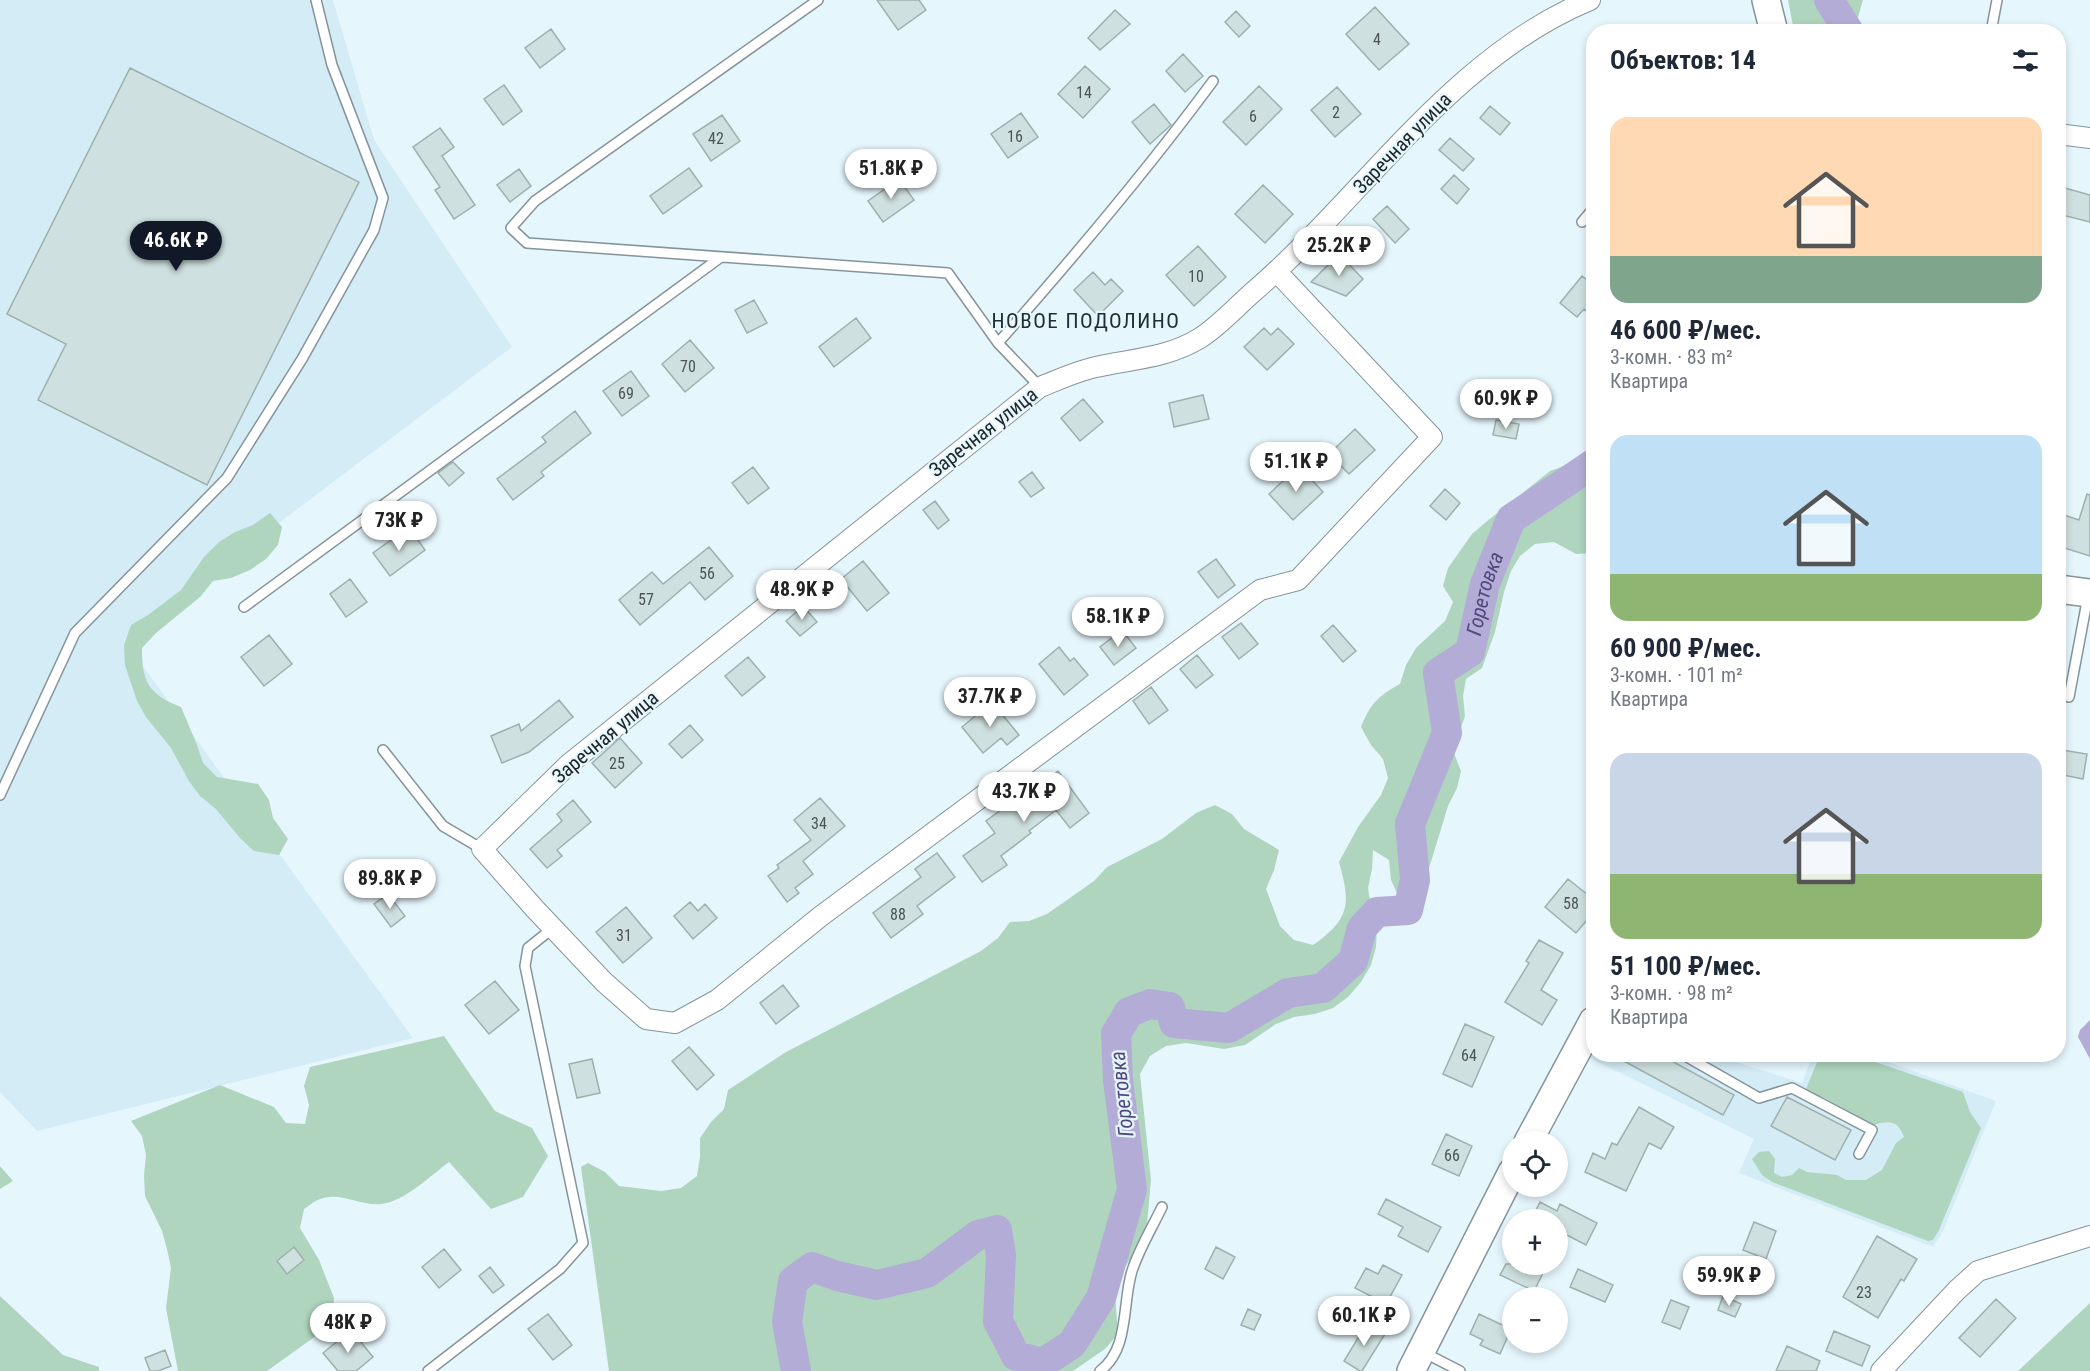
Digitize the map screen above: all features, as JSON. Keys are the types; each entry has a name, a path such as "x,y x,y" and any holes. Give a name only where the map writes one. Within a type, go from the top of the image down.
{"street":[{"name":"Заречная улица","path":"482,849 569,764 1040,387 1093,368 1165,354 1201,338 1277,272 1461,82 1513,42 1573,7 1590,0"},
{"path":"1766,0 1772,24"},
{"path":"2066,135 2090,138"},
{"path":"482,849 604,982 646,1019 675,1023 717,1000 830,909 1260,590 1298,580 1432,437 1277,272"},
{"path":"2066,590 2089,593"},
{"path":"1534,1131 1586,1034"},
{"path":"1415,1361 1502,1191"},
{"path":"1881,1371 1957,1290 1978,1271 2090,1236"}],"lane":[{"path":"0,795 75,633 227,478 302,359 374,230 383,198 332,65 315,0"},
{"path":"818,0 535,201 511,228 527,243 948,273 998,343 1040,387"},
{"path":"1992,24 1997,0"},
{"path":"998,343 1072,259 1174,134 1213,81"},
{"path":"1582,222 1586,217"},
{"path":"244,607 721,257"},
{"path":"2069,697 2089,593"},
{"path":"383,750 443,826 482,849"},
{"path":"429,1371 560,1269 583,1243 525,966 528,948 553,928"},
{"path":"1696,1062 1759,1098 1792,1088 1872,1130 1859,1154"},
{"path":"1100,1371 1106,1366 1116,1349 1126,1313 1132,1272 1162,1207"},
{"path":"1415,1361 1460,1371"}],"shaded area":[{"path":"0,0 333,0 374,140 512,347 124,640 413,1038 37,1131 0,1092"},
{"path":"2090,1020 2090,1059 2078,1037 2080,1030"},
{"path":"1598,1062 1736,1062 1802,1083 1810,1062 1888,1062 1996,1101 1943,1231 1933,1247 1739,1173 1754,1139"}],"green space":[{"path":"1788,0 1863,0 1856,24 1793,24"},
{"path":"1586,458 1586,553 1576,554 1554,542 1535,544 1520,556 1511,571 1495,632 1482,668 1466,679 1463,696 1465,716 1453,751 1461,771 1426,878 1418,895 1399,898 1391,880 1389,860 1373,850 1368,888 1377,927 1376,947 1371,965 1361,982 1348,997 1333,1008 1294,1017 1276,1024 1245,1045 1224,1049 1186,1043 1166,1046 1150,1056 1140,1074 1151,1180 1147,1224 1131,1258 1118,1277 1115,1295 1118,1334 1105,1349 1073,1371 609,1371 581,1167 588,1163 605,1172 619,1186 661,1191 681,1188 697,1176 700,1138 724,1109 728,1090 786,1052 981,951 998,938 1010,922 1029,921 1047,914 1094,881 1107,867 1162,839 1196,813 1215,805 1232,814 1244,829 1279,850 1266,889 1280,926 1294,940 1313,945 1325,936 1341,918 1346,900 1339,862 1358,827 1381,795 1388,778 1383,759 1371,745 1361,727 1368,712 1380,697 1400,684 1406,665 1416,648 1445,621 1453,602 1443,586 1448,568 1472,534 1550,471"},
{"path":"270,513 282,527 278,545 266,559 250,570 231,578 213,581 200,597 156,633 142,648 142,660 146,678 154,692 181,707 203,763 217,777 258,784 269,800 273,818 288,839 279,855 254,851 216,809 200,796 171,748 146,717 137,701 125,665 124,645 131,625 181,590 204,557 219,542 253,525"},
{"path":"444,1036 495,1111 532,1128 548,1156 523,1197 491,1209 449,1162 416,1188 390,1202 373,1204 335,1197 318,1200 304,1209 300,1228 319,1260 334,1298 333,1317 320,1333 267,1371 178,1371 166,1308 171,1268 162,1231 145,1196 146,1155 142,1136 131,1121 220,1085 274,1107 286,1123 305,1124 309,1105 304,1086 310,1067"},
{"path":"1817,1062 1875,1062 1963,1092 1970,1112 1981,1128 1933,1240 1928,1241 1772,1182 1762,1175 1752,1159 1759,1152 1769,1151 1775,1159 1774,1173 1782,1177 1792,1175 1799,1168 1807,1172 1837,1175 1846,1180 1866,1180 1882,1170 1896,1143 1904,1137 1893,1123 1874,1125 1806,1089"},
{"path":"0,1166 13,1181 0,1189"},
{"path":"0,1296 63,1355 99,1367 99,1371 0,1371"},
{"path":"2090,1303 2090,1371 2018,1371"}],"building":[{"path":"877,0 919,0 926,10 898,30"},
{"path":"1375,7 1409,44 1379,70 1346,34"},
{"path":"1115,10 1130,24 1100,50 1088,38"},
{"path":"1236,11 1250,26 1239,37 1225,22"},
{"path":"551,29 565,49 540,68 525,48"},
{"path":"1183,54 1203,76 1185,92 1166,71"},
{"path":"1085,66 1110,89 1083,118 1058,94"},
{"path":"130,68 359,182 207,485 38,400 66,344 7,314"},
{"path":"504,85 522,111 503,125 484,99"},
{"path":"1259,86 1282,109 1246,145 1223,122"},
{"path":"1337,87 1361,114 1335,137 1311,110"},
{"path":"1154,104 1171,125 1150,144 1132,122"},
{"path":"1490,106 1510,123 1500,135 1480,118"},
{"path":"1021,113 1038,137 1008,158 991,134"},
{"path":"722,115 740,141 711,161 693,134"},
{"path":"440,128 454,147 442,156 475,205 454,219 435,190 440,187 413,147"},
{"path":"1450,138 1474,159 1463,171 1439,150"},
{"path":"689,168 702,186 663,214 650,196"},
{"path":"519,169 531,186 510,202 497,185"},
{"path":"1454,175 1469,189 1457,204 1441,189"},
{"path":"899,179 914,200 883,222 868,201"},
{"path":"1263,185 1293,214 1265,243 1235,214"},
{"path":"2066,188 2090,195 2090,222 2066,216"},
{"path":"1387,206 1409,229 1395,243 1373,219"},
{"path":"1198,246 1226,277 1194,306 1166,275"},
{"path":"1339,254 1363,279 1346,296 1311,282"},
{"path":"1093,272 1105,285 1111,279 1123,291 1098,316 1074,290"},
{"path":"1582,276 1586,279 1586,311 1584,309 1577,317 1560,303"},
{"path":"754,300 767,323 747,333 735,310"},
{"path":"856,318 871,338 834,367 819,347"},
{"path":"1264,328 1271,335 1278,328 1294,344 1267,370 1244,347"},
{"path":"690,340 714,368 685,392 662,364"},
{"path":"631,371 649,396 622,416 603,391"},
{"path":"1203,395 1209,419 1174,427 1169,403"},
{"path":"1083,399 1103,422 1080,441 1061,418"},
{"path":"575,411 591,433 541,472 544,476 513,500 497,479 546,442 542,437"},
{"path":"1496,420 1519,424 1516,439 1493,435"},
{"path":"1355,429 1375,450 1349,474 1329,454"},
{"path":"453,462 464,473 449,486 438,473"},
{"path":"1299,466 1323,492 1293,520 1269,494"},
{"path":"753,467 769,488 748,504 732,483"},
{"path":"1032,472 1044,488 1031,497 1019,482"},
{"path":"1445,489 1460,503 1446,520 1430,506"},
{"path":"2087,494 2090,495 2090,556 2066,548 2066,516 2079,520"},
{"path":"935,501 949,520 938,529 923,510"},
{"path":"409,527 425,550 390,576 373,553"},
{"path":"709,547 733,576 705,600 690,582 640,625 619,600 652,572 663,584"},
{"path":"1216,559 1235,585 1218,598 1198,572"},
{"path":"863,561 889,593 867,611 841,579"},
{"path":"350,579 367,602 346,617 330,594"},
{"path":"803,606 817,622 800,636 786,621"},
{"path":"1241,623 1258,644 1239,659 1222,637"},
{"path":"1333,625 1356,651 1343,662 1321,636"},
{"path":"1122,630 1136,648 1114,665 1100,647"},
{"path":"269,635 292,664 264,686 241,657"},
{"path":"1059,647 1070,661 1074,658 1088,675 1064,695 1039,664"},
{"path":"1197,655 1213,675 1196,688 1180,669"},
{"path":"748,657 765,677 742,696 725,676"},
{"path":"1151,687 1168,710 1149,724 1133,701"},
{"path":"559,700 573,717 529,752 502,763 491,736 519,724 521,731"},
{"path":"992,702 1019,735 1007,745 1001,738 983,753 962,727"},
{"path":"690,725 703,740 682,758 669,744"},
{"path":"620,738 642,763 615,788 592,763"},
{"path":"2066,751 2087,754 2083,779 2066,776"},
{"path":"1058,771 1089,813 1070,828 1056,810 1001,856 1007,865 982,882 963,856 995,833 986,821 1009,804 1011,807"},
{"path":"820,798 845,826 803,861 813,874 795,888 799,893 787,902 768,876 779,868 777,865 811,840 794,820"},
{"path":"573,800 591,822 557,850 562,856 547,868 530,849 562,821 557,814"},
{"path":"937,853 955,877 917,906 923,914 891,938 873,913 921,877 915,869"},
{"path":"1568,879 1586,893 1586,921 1576,933 1545,907"},
{"path":"388,894 405,916 391,927 374,904"},
{"path":"690,902 698,911 705,904 717,918 693,939 674,916"},
{"path":"626,907 652,938 623,963 596,932"},
{"path":"1539,940 1563,953 1541,990 1557,1000 1542,1025 1505,1002 1529,963 1526,961"},
{"path":"495,981 519,1010 489,1034 465,1005"},
{"path":"783,985 799,1006 776,1024 760,1003"},
{"path":"1465,1024 1494,1037 1472,1087 1443,1074"},
{"path":"689,1047 714,1075 697,1090 672,1061"},
{"path":"592,1059 600,1093 577,1098 569,1064"},
{"path":"1626,1062 1674,1062 1734,1095 1723,1115"},
{"path":"1787,1097 1851,1130 1835,1160 1771,1126"},
{"path":"1639,1107 1674,1127 1661,1149 1649,1143 1626,1191 1585,1172 1593,1153 1605,1159 1612,1143 1617,1145"},
{"path":"1446,1134 1472,1146 1459,1176 1432,1164"},
{"path":"1386,1199 1441,1227 1428,1252 1398,1236 1403,1227 1378,1214"},
{"path":"1540,1202 1553,1209 1536,1209"},
{"path":"1560,1204 1597,1223 1586,1245 1568,1236 1568,1209 1558,1209"},
{"path":"1754,1222 1776,1231 1766,1259 1743,1250"},
{"path":"1877,1236 1917,1259 1904,1281 1901,1279 1878,1318 1843,1297"},
{"path":"294,1247 304,1260 287,1274 277,1261"},
{"path":"1216,1247 1235,1257 1223,1279 1205,1269"},
{"path":"444,1249 461,1270 439,1288 422,1267"},
{"path":"1383,1265 1402,1275 1386,1304 1355,1288 1366,1268 1378,1274"},
{"path":"490,1267 504,1285 493,1293 479,1276"},
{"path":"1578,1269 1613,1285 1605,1302 1570,1287"},
{"path":"1502,1271 1502,1275 1542,1275 1536,1287 1526,1287 1500,1275"},
{"path":"1723,1296 1741,1304 1735,1317 1718,1310"},
{"path":"1996,1299 2016,1318 1980,1357 1959,1338"},
{"path":"1671,1300 1689,1307 1680,1329 1662,1322"},
{"path":"1248,1309 1261,1315 1254,1330 1241,1325"},
{"path":"548,1314 572,1345 553,1360 528,1329"},
{"path":"1479,1314 1502,1325 1500,1354 1480,1345 1483,1340 1470,1334"},
{"path":"1367,1323 1385,1334 1360,1371 1344,1361"},
{"path":"351,1330 373,1357 356,1371 338,1371 323,1353"},
{"path":"1834,1331 1870,1346 1862,1366 1826,1351"},
{"path":"1787,1346 1820,1361 1816,1371 1776,1371"},
{"path":"165,1350 171,1366 158,1371 150,1371 145,1358"}],"waterway":[{"name":"Горетовка","path":"1829,0 1844,24"},
{"name":"Горетовка","path":"796,1371 787,1322 793,1281 812,1267 837,1276 877,1285 927,1273 978,1235 997,1230 1001,1255 998,1321 1016,1356 1043,1363 1072,1344 1101,1298 1132,1189 1118,1080 1116,1034 1129,1012 1150,1004 1170,1007 1174,1023 1229,1028 1288,993 1323,988 1353,961 1362,928 1377,912 1408,910 1415,880 1410,824 1447,733 1438,673 1470,652 1485,584 1511,519 1586,469"}],"district":[{"name":"НОВОЕ ПОДОЛИНО","path":"1086,321"}]}
